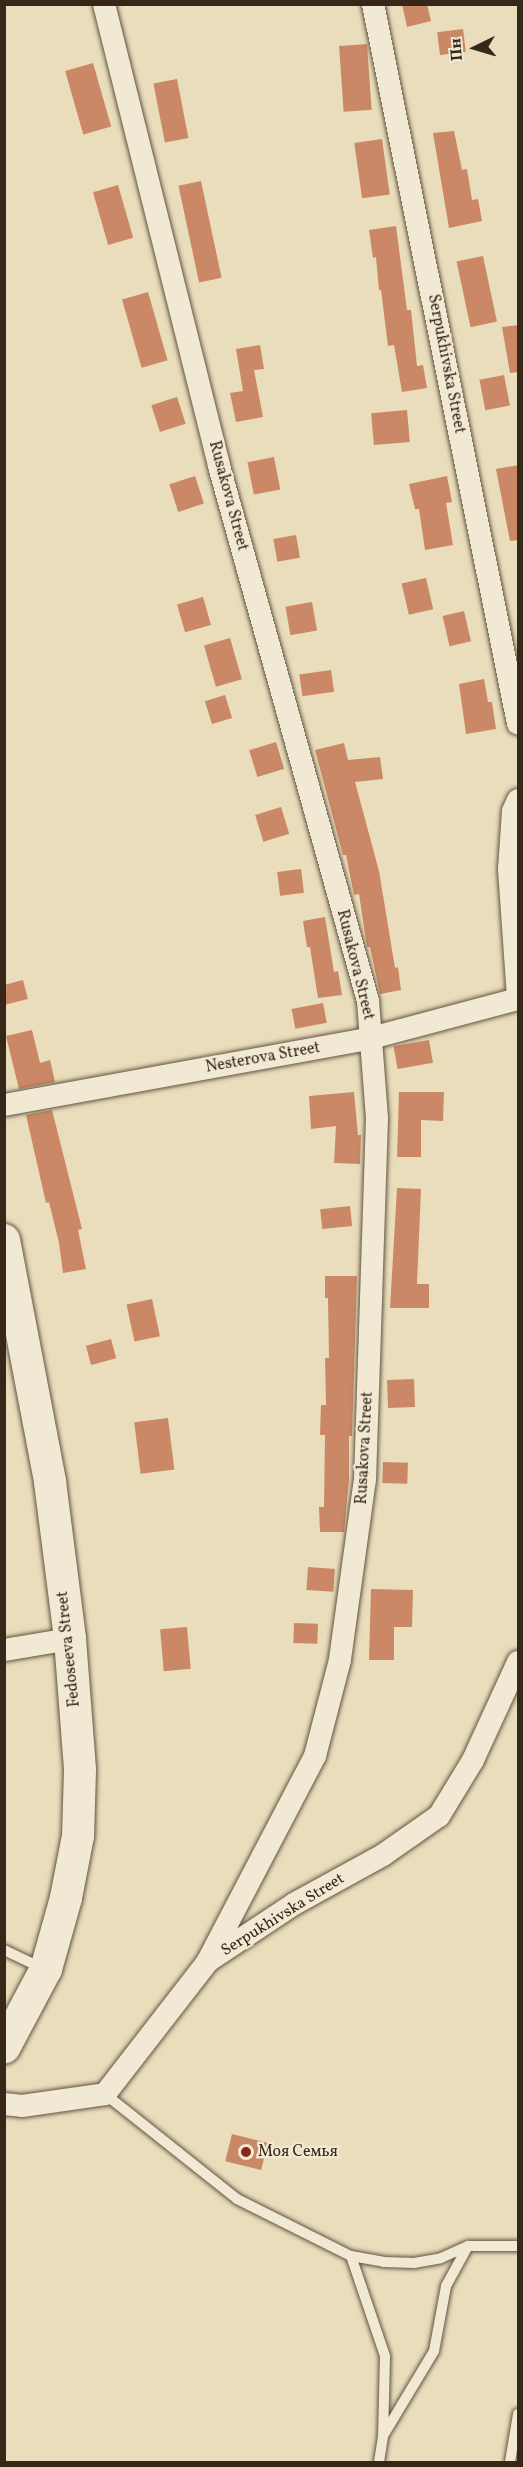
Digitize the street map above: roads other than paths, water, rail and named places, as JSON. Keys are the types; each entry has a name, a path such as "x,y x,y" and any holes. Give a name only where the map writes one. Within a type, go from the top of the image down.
{"main road":[{"name":"Fedoseeva Street","path":"4,1240 50,1482 70,1639 80,1770 78,1836 66,1898 46,1969 4,2048"}],"street":[{"name":"Rusakova Street","path":"104,4 219,466 368,1001 377,1118 365,1479 340,1660 315,1756 208,1960"},
{"name":"Serpukhivska Street","path":"373,4 519,724"},
{"path":"519,800 513,811 519,999"},
{"name":"Nesterova Street","path":"4,1105 371,1038 519,999"},
{"path":"4,1650 70,1639"},
{"name":"Serpukhivska Street","path":"105,2094 208,1960 294,1904 383,1855 440,1816 473,1760 519,1662"},
{"path":"4,2104 22,2106 105,2094"}],"lane":[{"path":"4,1950 46,1969"},
{"path":"105,2094 237,2199 351,2256 384,2262 414,2263 441,2258 468,2246 519,2246"},
{"path":"383,2436 434,2351 446,2286 468,2246"},
{"path":"351,2256 385,2356 383,2436 379,2463"},
{"path":"510,2463 519,2414"}],"place":[{"name":"Моя Семья","path":"246,2152"}]}
